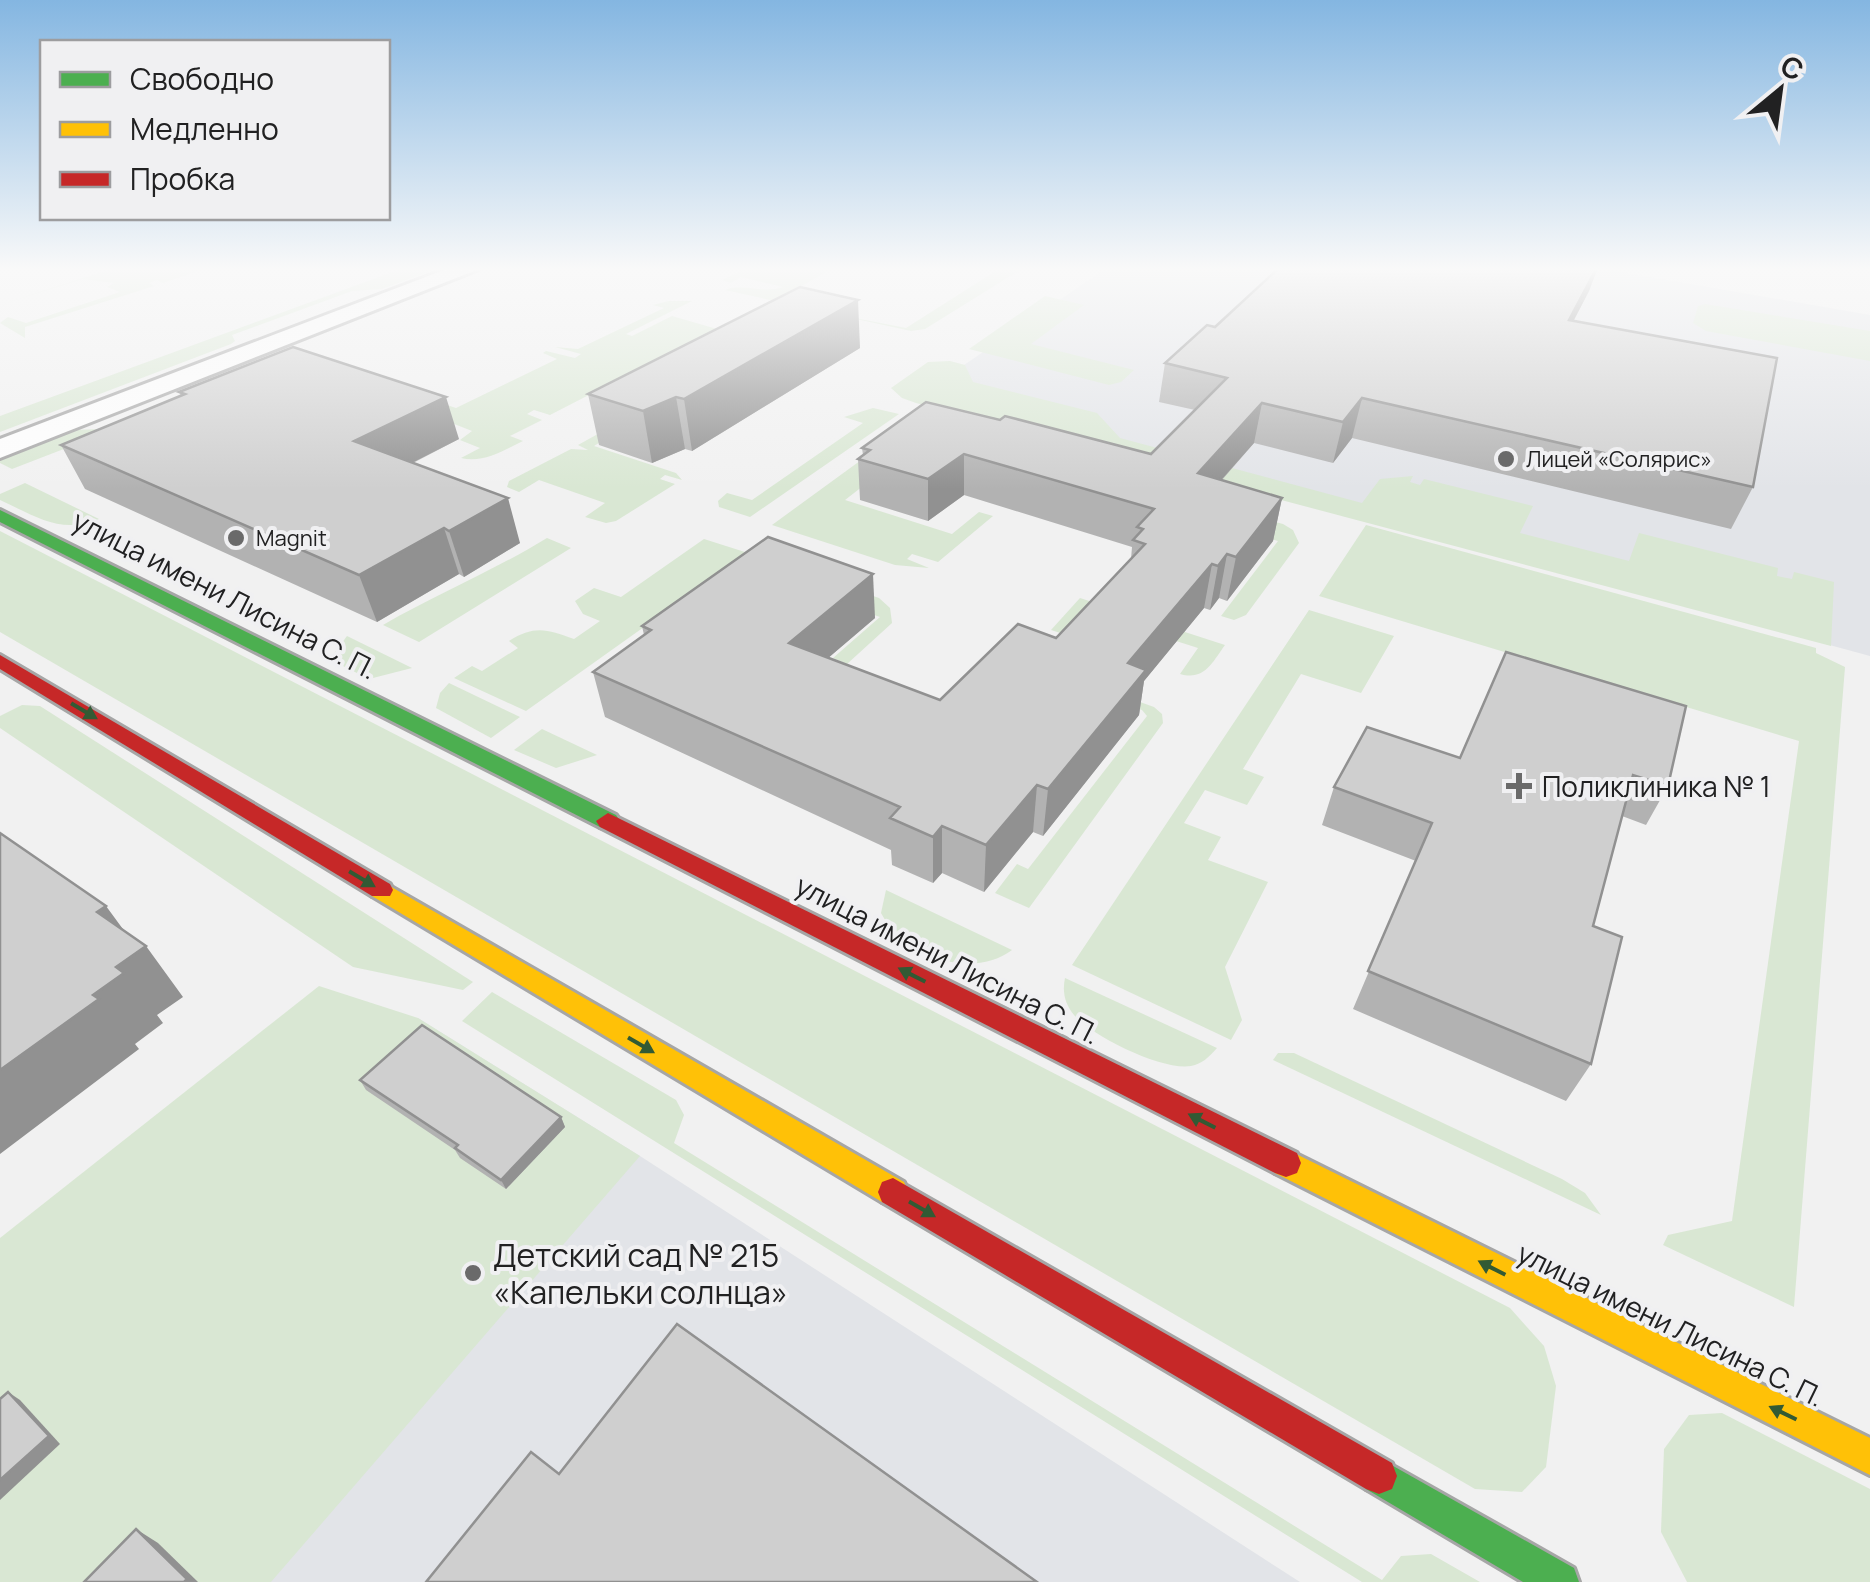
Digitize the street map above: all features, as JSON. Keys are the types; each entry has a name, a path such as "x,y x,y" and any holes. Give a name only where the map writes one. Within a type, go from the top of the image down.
{"street":[{"path":"0,448 280,341"},
{"name":"улица имени Лисина С. П.","path":"0,515 1870,1457"},
{"path":"0,661 524,976 1560,1582"}],"shaded area":[{"name":"Лицей «Солярис»","path":"1000,341 1870,341 1870,656 917,397"},
{"name":"Детский сад № 215 «Капельки солнца»","path":"418,1018 640,1156 1300,1582 0,1582 0,1382"}],"green space":[{"path":"205,341 235,341 0,432 0,416"},
{"path":"595,341 694,341 550,415 534,410 527,414 542,420 510,436 523,441 485,457 461,458 480,448 460,440 472,431 419,410 438,402 456,408 557,359 543,353 546,351 575,358 581,354 555,347 578,349"},
{"path":"981,341 1035,341 1031,344 1134,370 1121,382 1109,385 969,349"},
{"path":"1760,341 1870,341 1870,361"},
{"path":"928,362 965,365 973,382 1097,413 1120,438 1362,503 1380,479 1413,476 1410,482 1420,485 1424,479 1533,506 1520,533 1629,561 1639,533 1778,568 1777,576 1792,579 1794,572 1834,582 1831,646 916,403 891,388"},
{"path":"188,401 12,469 0,463 0,457 71,430 104,429"},
{"path":"873,408 899,414 750,517 719,507 718,501 727,493 752,500 863,423 844,417"},
{"path":"912,423 930,434 845,500 952,534 979,512 993,516 938,562 912,554 907,559 929,568 895,565 772,525"},
{"path":"614,425 623,428 594,446 676,473 682,480 665,475 660,479 675,484 616,521 606,523 585,517 605,503 539,480 519,492 507,487 509,481 571,449 588,450 578,445"},
{"path":"25,483 99,519 60,524 0,500 0,494"},
{"path":"1147,487 1283,524 1293,530 1299,543 1246,615 1234,620 1221,616 1278,541 1234,528"},
{"path":"1366,525 1816,648 1816,653 1845,667 1794,1307 1663,1245 1668,1235 1732,1221 1799,741 1319,596"},
{"path":"0,531 1510,1308 1544,1346 1556,1386 1546,1467 1522,1492 1475,1489 0,632"},
{"path":"547,538 571,548 419,642 383,625 506,561"},
{"path":"704,539 748,553 526,711 454,678 472,666 482,671 518,648 509,641 526,633 548,631 574,639 600,621 583,614 575,601 594,588 621,597"},
{"path":"802,571 879,598 890,608 892,623 847,664 833,658 880,617 811,593"},
{"path":"1080,598 1225,645 1207,669 1188,676 1180,674 1198,648 1098,616 1076,638 1051,630"},
{"path":"1309,610 1394,636 1361,693 1301,674 1243,769 1264,777 1247,805 1205,790 1184,823 1221,837 1208,860 1268,882 1225,967 1242,1020 1231,1040 1072,965"},
{"path":"347,636 412,668 369,679 335,662 333,655"},
{"path":"1017,658 1154,707 1162,714 1163,723 1029,908 995,893 1017,864 1028,869 1147,716 1142,710 1013,664"},
{"path":"449,683 520,717 491,738 436,708 440,693"},
{"path":"22,705 40,706 473,982 463,990 353,967 0,728 0,716"},
{"path":"542,729 597,755 556,768 514,750"},
{"path":"886,890 1012,950 978,963 959,963 922,952 906,942 881,913"},
{"path":"1065,978 1217,1048 1205,1060 1191,1066 1164,1063 1129,1051 1096,1033 1074,1015 1065,998"},
{"path":"319,986 418,1018 640,1156 271,1582 0,1582 0,1238"},
{"path":"492,992 676,1100 684,1115 674,1143 1382,1580 1401,1556 1431,1554 1480,1582 1362,1582 462,1021"},
{"path":"1278,1053 1294,1053 1562,1179 1585,1193 1601,1215 1273,1060"},
{"path":"1722,1413 1870,1489 1870,1582 1687,1582 1661,1532 1664,1449 1689,1415"}],"building":[{"path":"693,341 786,341 684,399 676,397 643,411 588,394"},
{"path":"1190,341 1683,341 1777,358 1753,487 1362,398 1343,422 1262,403 1198,473 1282,498 1236,557 1227,554 1218,566 1212,564 1128,663 1146,670 1048,789 1037,785 986,845 942,826 933,837 890,818 900,807 593,672 651,630 642,626 768,537 873,574 789,643 940,700 1018,624 1056,638 1145,544 1133,540 1143,529 1137,527 1154,509 964,454 928,479 858,459 870,450 862,448 926,402 1000,420 1005,416 1151,454 1227,378 1165,363"},
{"path":"293,347 446,397 354,441 508,498 359,575 61,445"},
{"path":"1506,652 1686,706 1668,786 1633,775 1593,926 1622,937 1591,1064 1368,971 1432,823 1334,787 1367,727 1460,758"},
{"path":"0,833 106,906 97,912 146,946 116,967 124,973 93,995 99,999 0,1070"},
{"path":"422,1025 561,1117 501,1180 455,1148 458,1145 360,1080"},
{"path":"677,1324 1037,1582 426,1582 531,1452 559,1474"},
{"path":"8,1392 49,1436 0,1480 0,1399"},
{"path":"136,1529 187,1579 84,1582"}],"traffic: fast":[{"path":"0,515 608,821"},
{"path":"1379,1476 1560,1582"}],"traffic: slow":[{"path":"381,890 893,1192"},
{"path":"1286,1163 1870,1457"}],"traffic: jam":[{"path":"0,661 381,890"},
{"path":"608,821 1286,1163"},
{"path":"893,1192 1379,1476"}],"place":[{"name":"Лицей «Солярис»","path":"1506,459"},
{"name":"Magnit","path":"236,538"},
{"name":"Поликлиника № 1","path":"1519,786"},
{"name":"Детский сад № 215 «Капельки солнца»","path":"473,1273"}]}
